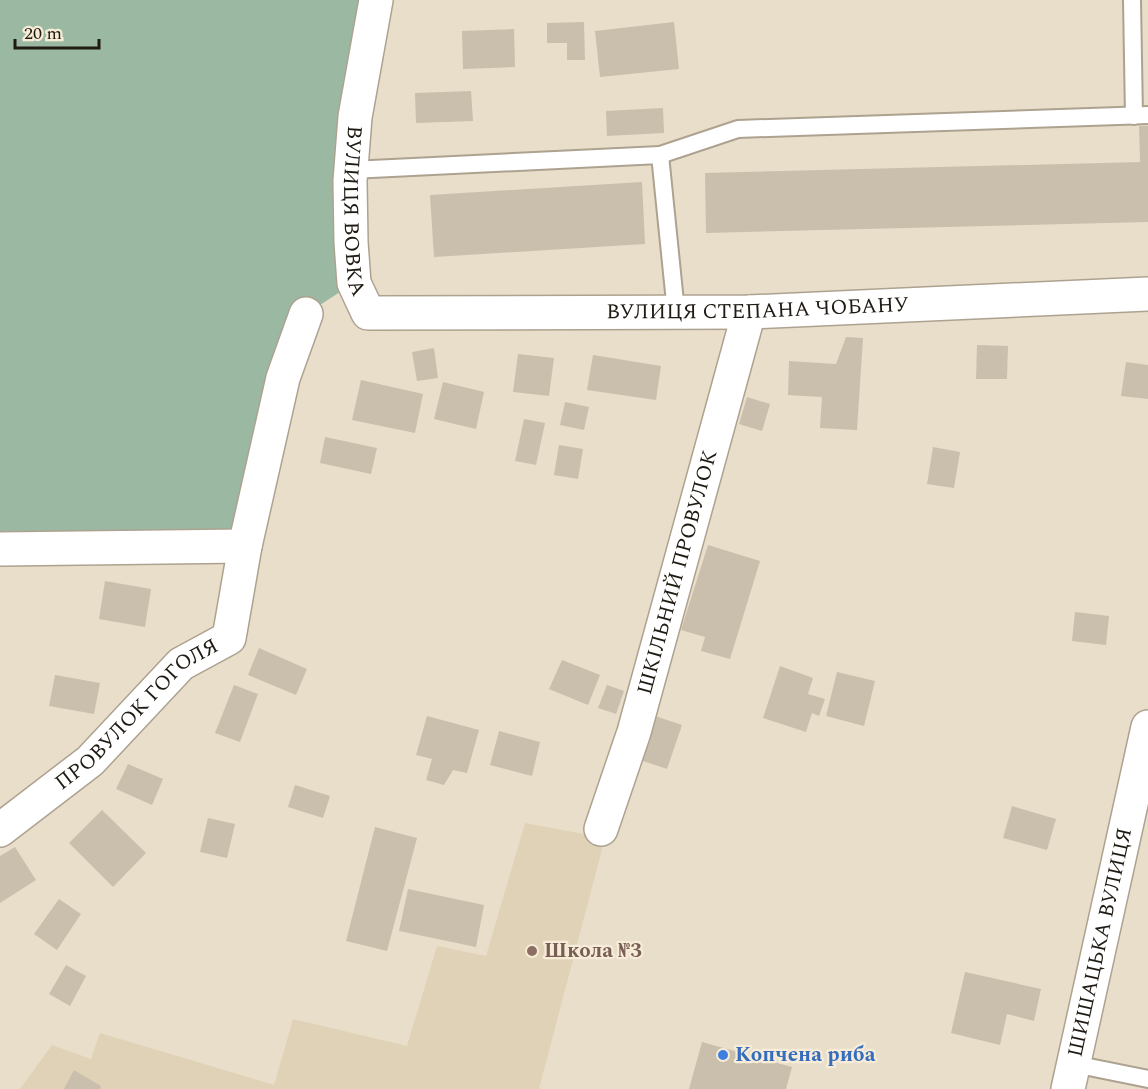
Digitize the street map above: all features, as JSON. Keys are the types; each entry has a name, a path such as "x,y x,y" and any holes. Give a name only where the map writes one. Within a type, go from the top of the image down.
{"street":[{"name":"ВУЛИЦЯ ВОВКА","path":"368,313 354,283 351,242 351,170 355,117 376,0"},
{"name":"ВУЛИЦЯ СТЕПАНА ЧОБАНУ","path":"368,313 749,312 1148,294"},
{"name":"ШКІЛЬНИЙ ПРОВУЛОК","path":"601,829 634,732 749,312"},
{"name":"ПРОВУЛОК ГОГОЛЯ","path":"0,830 90,760 180,664 229,638 245,546 283,378 306,314"},
{"path":"0,549 245,546"},
{"name":"ШИШАЦЬКА ВУЛИЦЯ","path":"1071,1077 1148,727"}],"lane":[{"path":"351,170 660,155 738,129 1141,116 1132,0"},
{"path":"660,155 676,312"},
{"path":"1071,1077 1148,1079"}],"shaded area":[{"name":"Школа №3","path":"525,823 605,838 539,1089 20,1089 52,1045 91,1059 100,1033 274,1085 293,1019 407,1046 437,946 486,956"}],"green space":[{"path":"0,0 359,0 354,283 306,314 245,546 0,549"}],"building":[{"path":"584,22 585,60 567,60 567,43 547,43 547,23"},
{"path":"674,22 679,69 600,77 595,31"},
{"path":"514,29 515,67 463,69 462,31"},
{"path":"471,91 473,121 416,123 415,93"},
{"path":"663,108 664,133 607,136 606,111"},
{"path":"1139,126 1148,126 1148,222 706,233 705,173 1140,162"},
{"path":"642,182 645,244 434,257 430,195"},
{"path":"846,337 863,338 857,430 820,428 822,397 788,395 789,361 836,364"},
{"path":"977,345 1008,346 1007,379 976,379"},
{"path":"434,348 438,378 417,381 412,352"},
{"path":"518,354 554,358 549,396 513,392"},
{"path":"593,355 661,366 656,400 587,390"},
{"path":"1126,362 1148,365 1148,399 1121,396"},
{"path":"361,380 423,394 415,433 352,420"},
{"path":"443,382 484,392 476,429 434,419"},
{"path":"747,397 770,404 762,431 739,424"},
{"path":"565,402 589,407 584,430 560,425"},
{"path":"524,419 545,423 536,465 515,461"},
{"path":"325,437 377,448 371,474 320,463"},
{"path":"559,445 583,449 578,479 554,475"},
{"path":"933,447 960,452 954,488 927,484"},
{"path":"708,545 760,561 730,659 701,651 705,637 681,630"},
{"path":"105,581 151,589 145,627 99,619"},
{"path":"1075,612 1109,616 1106,645 1072,641"},
{"path":"259,648 307,669 296,695 248,675"},
{"path":"562,660 600,675 588,705 549,689"},
{"path":"780,666 813,678 808,694 825,699 819,716 812,713 806,732 763,718"},
{"path":"837,672 875,681 864,726 826,716"},
{"path":"55,675 100,683 94,714 49,706"},
{"path":"234,685 258,694 240,742 215,733"},
{"path":"607,685 624,691 616,714 598,708"},
{"path":"646,713 682,725 667,769 640,760"},
{"path":"427,716 479,730 467,773 453,770 444,785 426,780 432,759 416,755"},
{"path":"499,731 540,742 532,776 490,765"},
{"path":"128,764 163,779 152,805 116,789"},
{"path":"295,785 330,796 323,818 288,807"},
{"path":"1012,806 1056,819 1047,850 1003,838"},
{"path":"102,810 146,853 113,887 69,843"},
{"path":"208,818 235,824 227,858 200,852"},
{"path":"375,827 417,838 387,951 346,941"},
{"path":"15,847 36,880 0,903 0,856"},
{"path":"408,889 484,905 476,947 399,931"},
{"path":"59,899 81,914 57,950 34,934"},
{"path":"66,965 86,976 70,1006 49,994"},
{"path":"965,972 1041,989 1034,1021 1007,1014 1000,1045 951,1033"},
{"name":"Копчена риба","path":"702,1042 792,1067 786,1089 689,1089"},
{"path":"74,1070 101,1086 100,1089 64,1089"}],"place":[{"name":"Школа №3","path":"532,951"},
{"name":"Копчена риба","path":"723,1055"}]}
